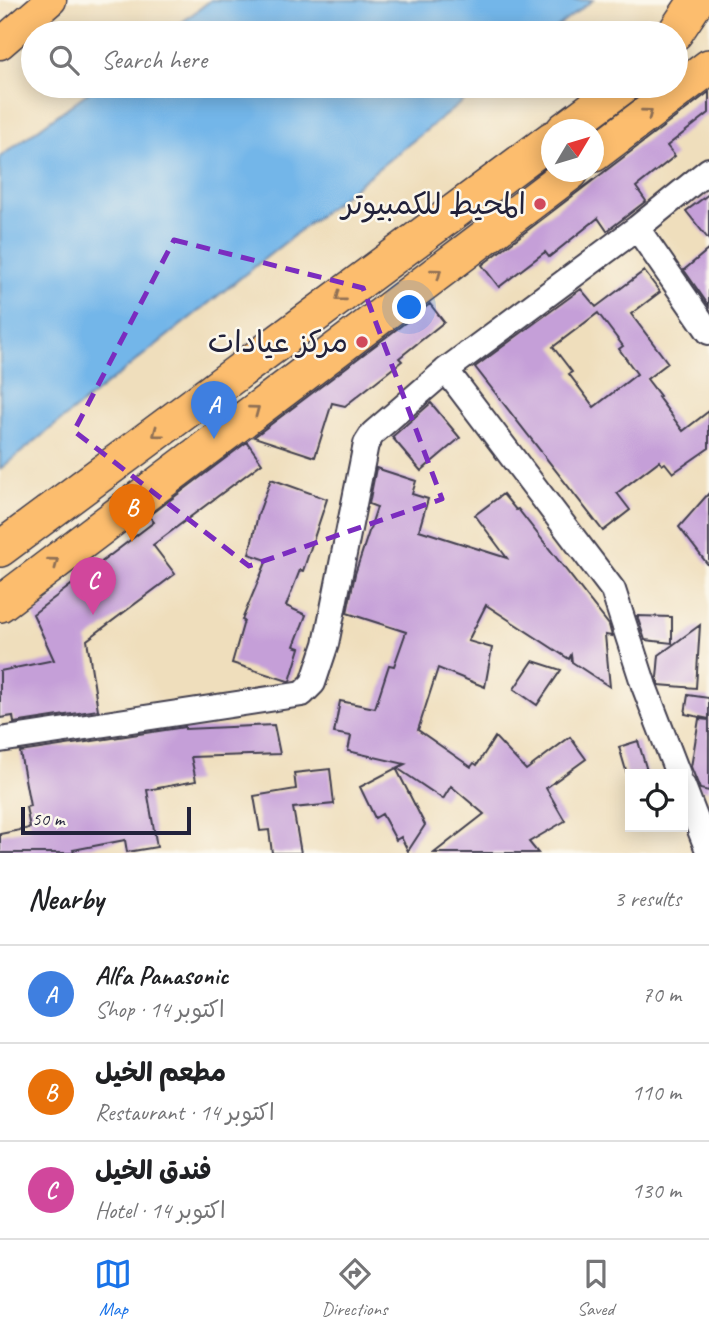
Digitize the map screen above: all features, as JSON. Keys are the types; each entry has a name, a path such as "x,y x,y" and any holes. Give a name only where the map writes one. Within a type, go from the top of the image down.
{"highway":[{"path":"683,21 697,0"},
{"path":"688,83 709,67"},
{"path":"579,119 607,98"},
{"path":"604,146 668,98"},
{"path":"0,549 541,146"},
{"path":"0,604 558,182"}],"main road":[{"path":"27,21 51,0"},
{"path":"0,44 21,26"}],"street":[{"path":"0,740 302,694 313,683 326,644 366,444 373,433 446,370 637,228 709,170"},
{"path":"637,228 709,332"},
{"path":"446,370 613,590 643,686 676,769"},
{"path":"688,799 709,853"}],"highlighted area":[{"path":"174,240 363,288 442,499 249,566 74,431"}],"water":[{"path":"211,0 593,0 565,21 184,21"},
{"path":"81,98 467,98 0,469 0,157"}],"building":[{"path":"709,92 709,113 667,146 675,156 636,187 646,201 607,231 598,218 549,257 545,252 499,287 482,265 591,182 604,182 604,172"},
{"path":"709,194 709,240 686,211"},
{"path":"709,249 709,306 684,270"},
{"path":"644,271 660,292 631,314 668,363 647,379 683,431 709,411 709,448 673,473 665,463 662,465 659,461 617,493 630,510 603,531 475,367 581,289 596,307","holes":["598,313 623,346 619,349 637,374 594,407 553,347"]},
{"path":"430,304 444,322 399,358 402,361 345,406 332,403 315,457 254,437"},
{"path":"431,403 460,438 421,471 392,437"},
{"path":"247,442 262,463 153,545 175,574 87,640 98,710 14,723 13,716 0,718 0,671 54,660 33,614 154,522 149,516"},
{"path":"376,468 416,481 412,494 428,499 419,530 507,558 475,515 503,494 516,510 518,509 609,625 612,636 605,635 610,687 572,662 571,655 569,659 486,605 468,641 492,648 485,687 438,668 418,730 471,767 474,763 477,765 495,737 526,770 570,737 586,759 546,788 565,821 529,842 538,853 434,853 484,814 451,786 443,799 397,768 405,764 348,751 351,736 334,733 340,701 375,708 389,665 394,666 406,632 347,613 355,574 377,507 369,504"},
{"path":"271,479 327,499 303,571 300,570 286,606 306,615 294,646 300,648 290,681 232,663 244,621 242,620 267,560 249,554 258,515"},
{"path":"709,493 709,566 679,527"},
{"path":"637,616 672,617 672,643 645,640"},
{"path":"700,625 696,688 659,685 659,655"},
{"path":"533,661 561,670 537,705 514,689"},
{"path":"688,695 709,698 709,719 685,714"},
{"path":"699,719 709,720 709,791 700,789 691,767"},
{"path":"274,725 280,754 191,757 196,781 147,790 157,847 127,852 125,840 73,850 74,853 0,853 0,834 30,828 26,807 30,806 20,752 185,727"},
{"path":"638,741 646,769 626,769 619,747"},
{"path":"396,768 425,825 408,851 401,837 396,840 382,814 375,818 360,787"},
{"path":"330,769 334,804 293,808 301,853 272,853 269,830 260,831 254,796 296,789 294,773"}],"place":[{"name":"المحيط للكمبيوتر","path":"540,204"},
{"name":"مركز عيادات","path":"362,342"},
{"name":"Alfa Panasonic","path":"214,439"},
{"name":"مطعم الخيل","path":"132,542"},
{"name":"فندق الخيل","path":"93,615"}]}
